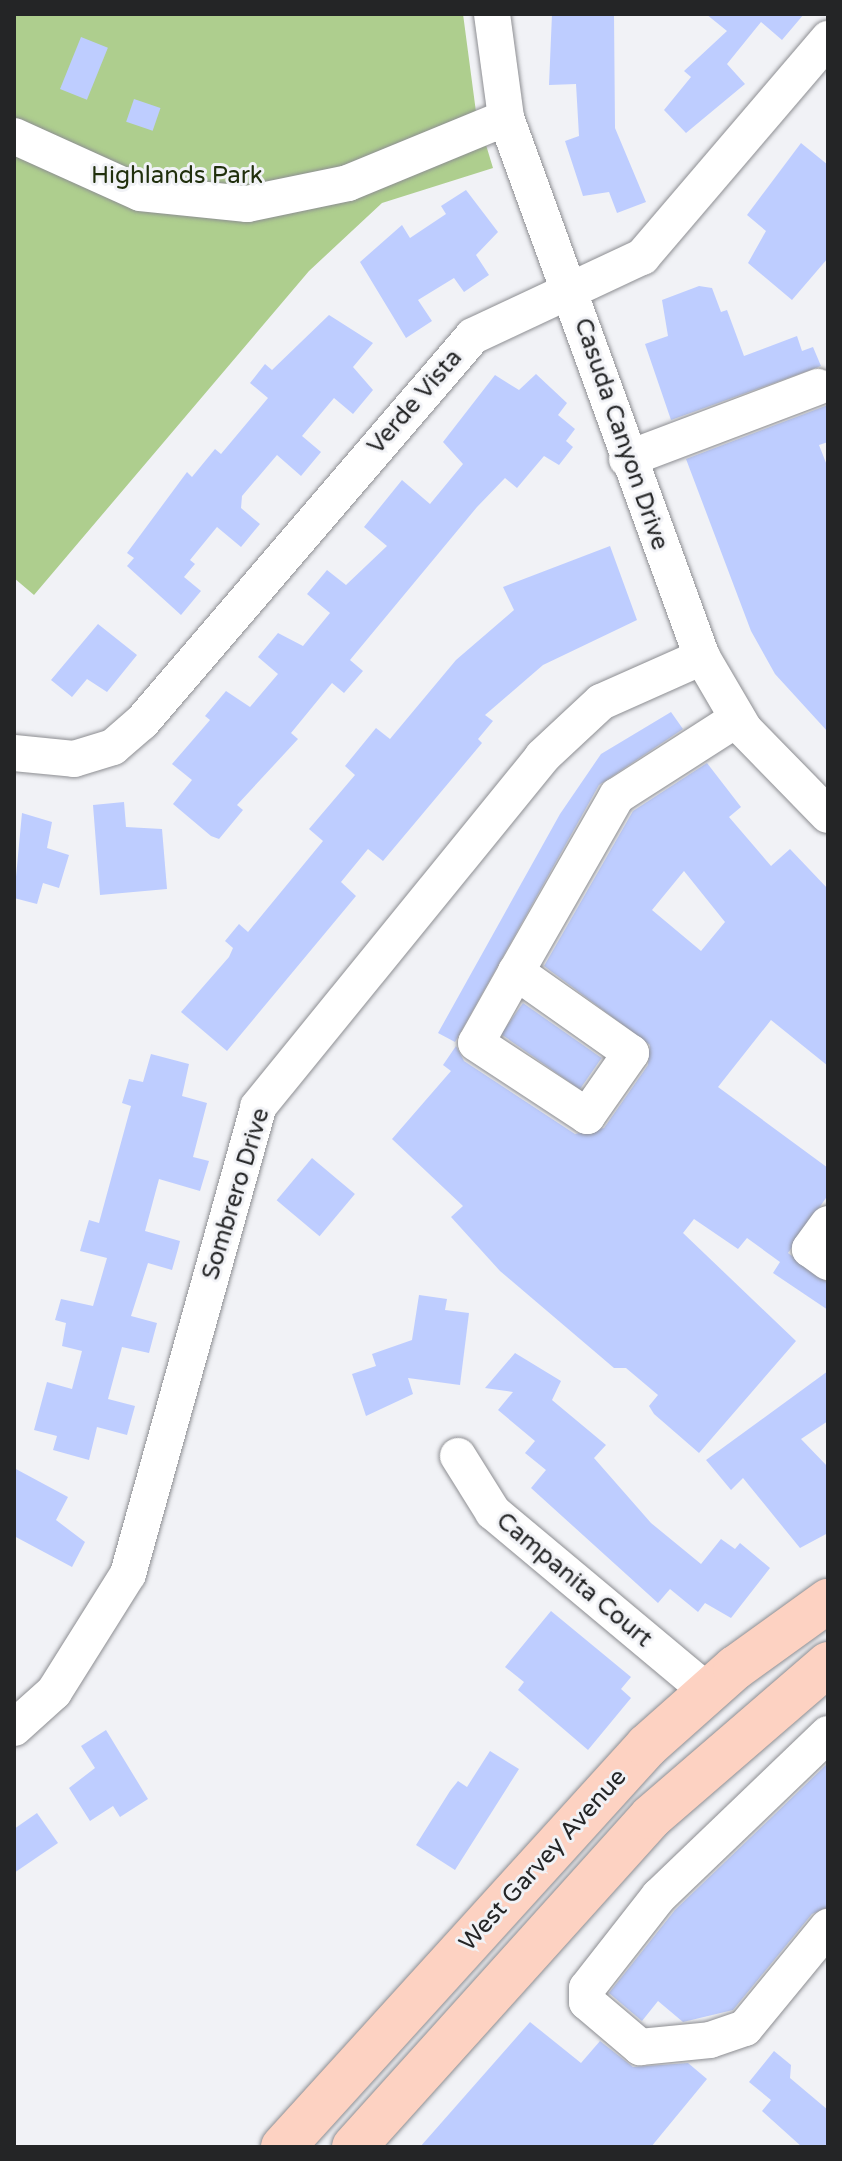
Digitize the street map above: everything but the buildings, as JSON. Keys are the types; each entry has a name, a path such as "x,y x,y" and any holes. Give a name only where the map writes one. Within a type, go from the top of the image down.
{"main road":[{"name":"West Garvey Avenue","path":"283,2147 620,1774 707,1691 828,1601"},
{"name":"West Garvey Avenue","path":"354,2147 651,1817 828,1664"}],"street":[{"name":"Casuda Canyon Drive","path":"492,14 506,118 572,294 627,459 702,657 737,719 828,815"},
{"name":"Verde Vista","path":"14,753 74,759 113,747 142,722 473,336 572,294 642,257 828,39"},
{"path":"14,136 140,193 247,204 348,183 506,118"},
{"path":"627,459 818,387"},
{"name":"Sombrero Drive","path":"14,1728 54,1692 128,1574 258,1107 542,757 601,702 702,657"},
{"path":"516,972 617,796 737,719"},
{"path":"828,1224 810,1249 828,1262"},
{"name":"Campanita Court","path":"458,1456 493,1512 707,1691"},
{"path":"828,1734 659,1896 587,1988 587,2002 640,2047 710,2040 745,2028 828,1927"}],"green space":[{"name":"Highlands Park","path":"14,14 463,14 476,112 493,168 382,203 309,271 34,595 14,578"}]}
